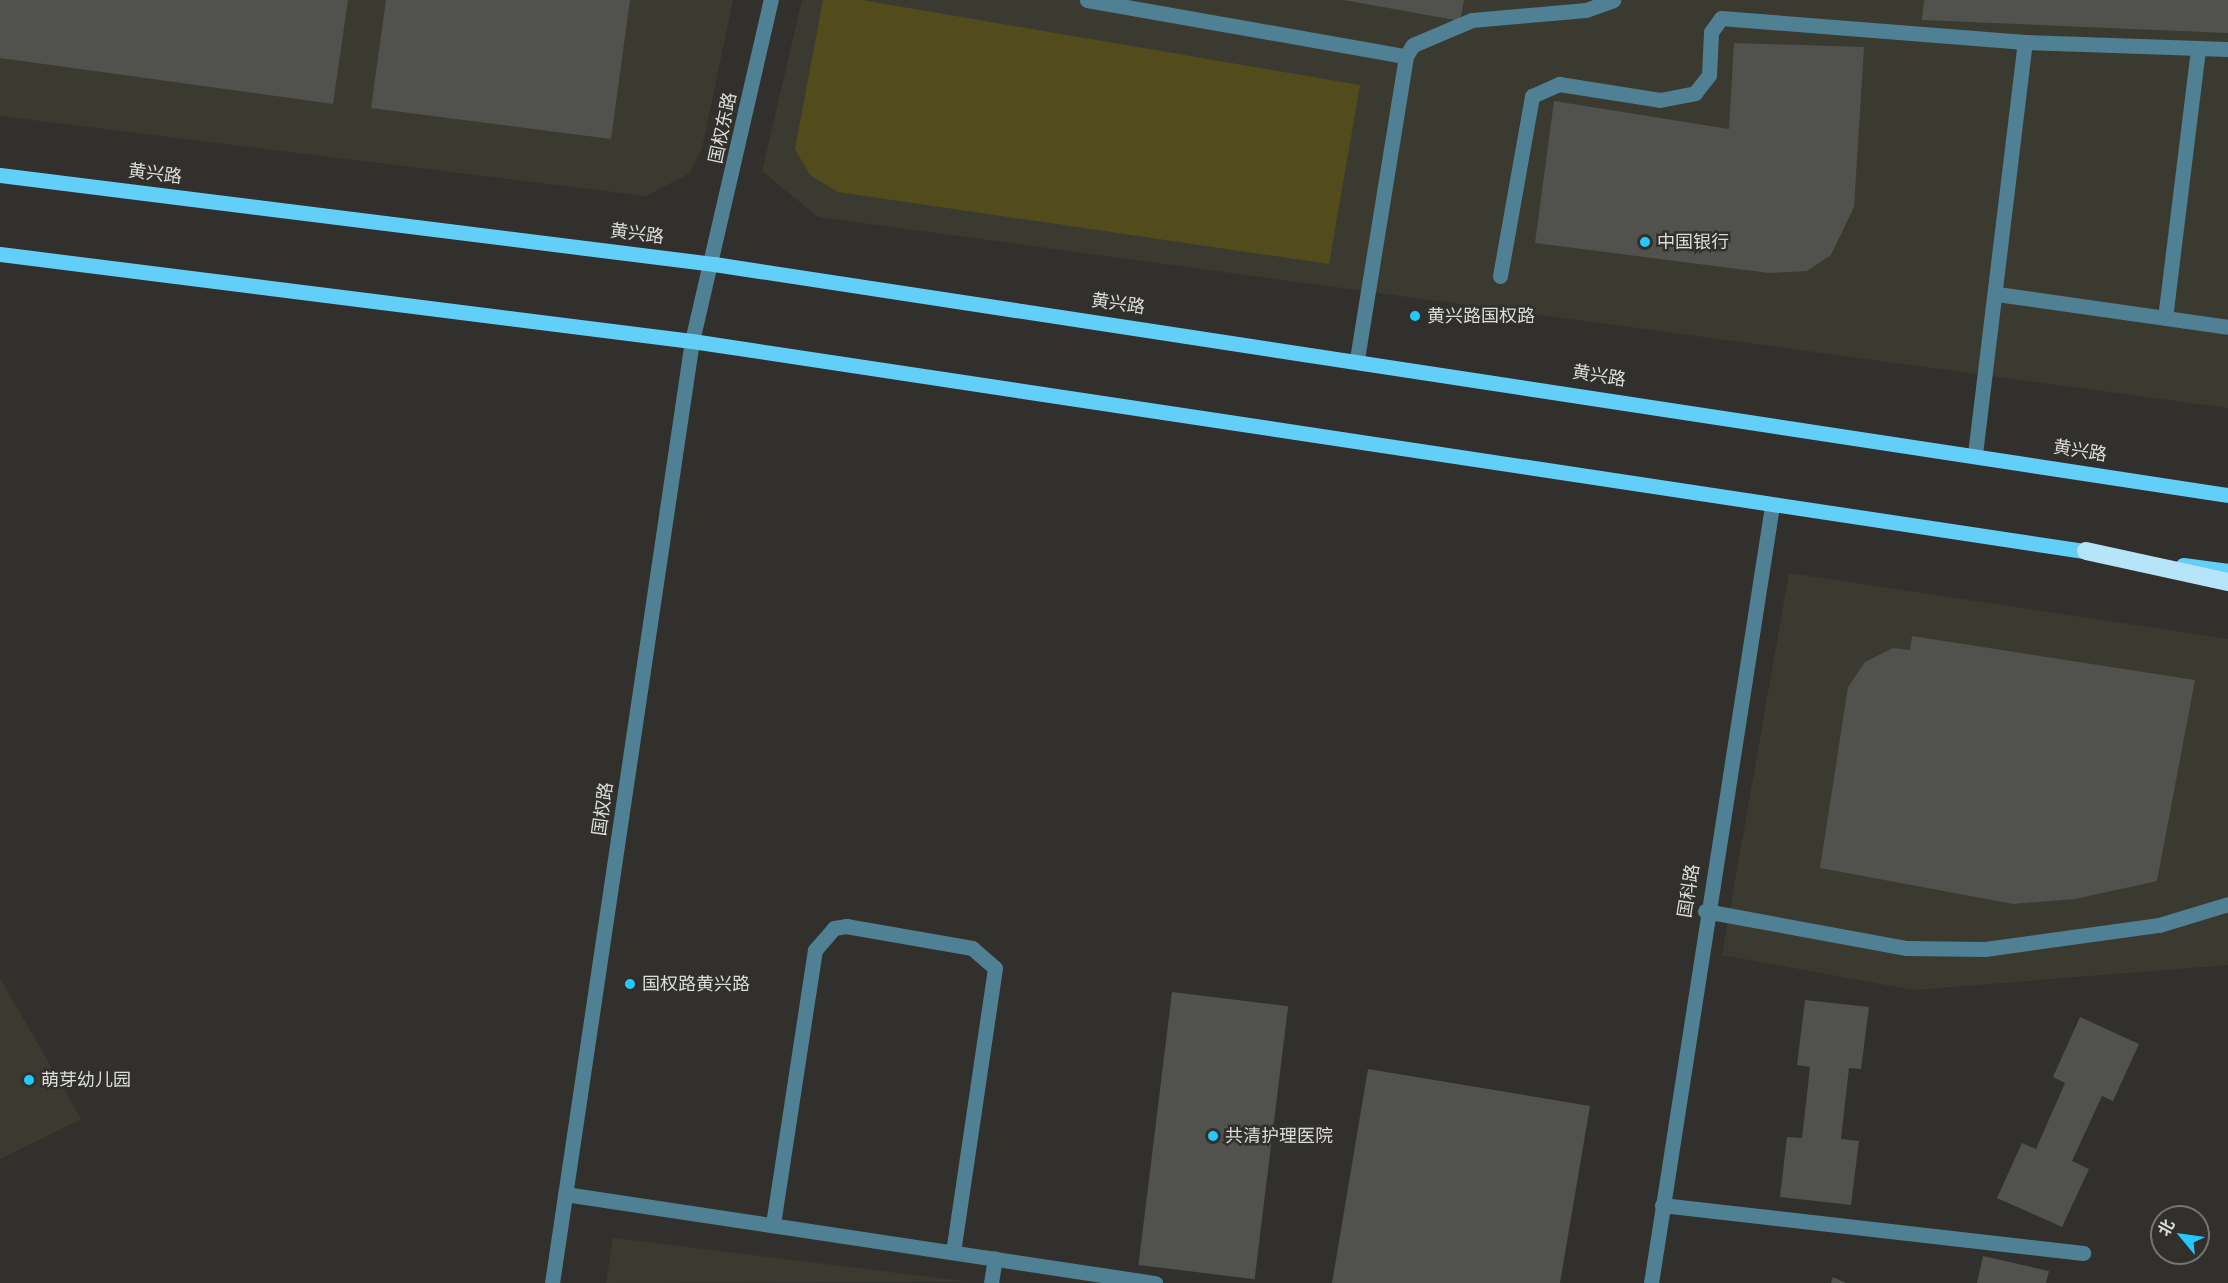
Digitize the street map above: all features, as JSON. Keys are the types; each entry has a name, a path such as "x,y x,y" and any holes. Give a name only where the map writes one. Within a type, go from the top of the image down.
{"highway":[{"path":"2086,551 2228,582"}],"main road":[{"name":"黄兴路","path":"0,175 714,264 1357,359 2228,495"},
{"path":"0,254 692,340 1772,506 2228,571"}],"street":[{"name":"国权东路","path":"692,340 714,264 771,0"},
{"path":"1087,0 1406,56"},
{"path":"1357,359 1406,56 1426,36 1472,20 1586,9 1613,0"},
{"path":"1500,276 1526,108 1543,87 1559,84 1660,100 1695,93 1709,75 1711,32 1727,17 2025,42 2228,50"},
{"path":"1975,454 1997,294 2025,42"},
{"path":"2165,318 2198,48"},
{"path":"1997,294 2228,327"},
{"name":"国权路","path":"552,1283 692,340"},
{"name":"国科路","path":"1651,1283 1705,911 1772,506"},
{"path":"1705,911 1907,948 1984,949 2158,926 2228,904"},
{"path":"773,1224 815,950 834,928 846,926 972,948 995,968 953,1252"},
{"path":"565,1194 1155,1283"},
{"path":"1662,1205 2083,1253"},
{"path":"991,1283 995,1258"}],"shaded area":[{"path":"0,0 733,0 702,148 690,173 646,196 0,116"},
{"path":"802,0 2228,0 2228,408 818,217 762,171"},
{"path":"823,0 862,0 1360,85 1329,264 838,192 810,175 795,149"},
{"path":"1789,573 2228,639 2228,965 1914,990 1722,955"},
{"name":"萌芽幼儿园","path":"0,978 81,1119 0,1159"},
{"path":"613,1238 971,1282 606,1283"}],"building":[{"path":"0,0 348,0 333,104 0,58"},
{"path":"386,0 630,0 611,139 371,108"},
{"path":"1344,0 1464,0 1460,21"},
{"path":"1924,0 2228,0 2228,33 1922,20"},
{"path":"1734,43 1864,47 1854,207 1831,255 1807,271 1769,273 1535,243 1554,101 1729,129"},
{"path":"1912,636 2195,680 2157,881 2075,899 2013,904 1820,868 1848,687 1865,662 1893,648 1910,650"},
{"name":"共清护理医院","path":"1172,992 1288,1006 1255,1279 1138,1265"},
{"path":"1805,1000 1869,1007 1861,1069 1849,1068 1841,1139 1859,1141 1851,1205 1780,1197 1787,1137 1802,1138 1810,1067 1797,1065"},
{"path":"2080,1017 2139,1044 2113,1101 2102,1096 2072,1161 2089,1169 2062,1227 1997,1198 2022,1143 2036,1149 2065,1083 2053,1077"},
{"path":"1368,1069 1590,1106 1560,1283 1332,1283"},
{"path":"1983,1256 2049,1271 2046,1283 1977,1283"},
{"path":"1833,1277 1846,1283 1831,1283"}],"place":[{"name":"中国银行","path":"1645,242"},
{"name":"黄兴路国权路","path":"1415,316"},
{"name":"国权路黄兴路","path":"630,984"},
{"name":"萌芽幼儿园","path":"29,1080"},
{"name":"共清护理医院","path":"1213,1136"}]}
